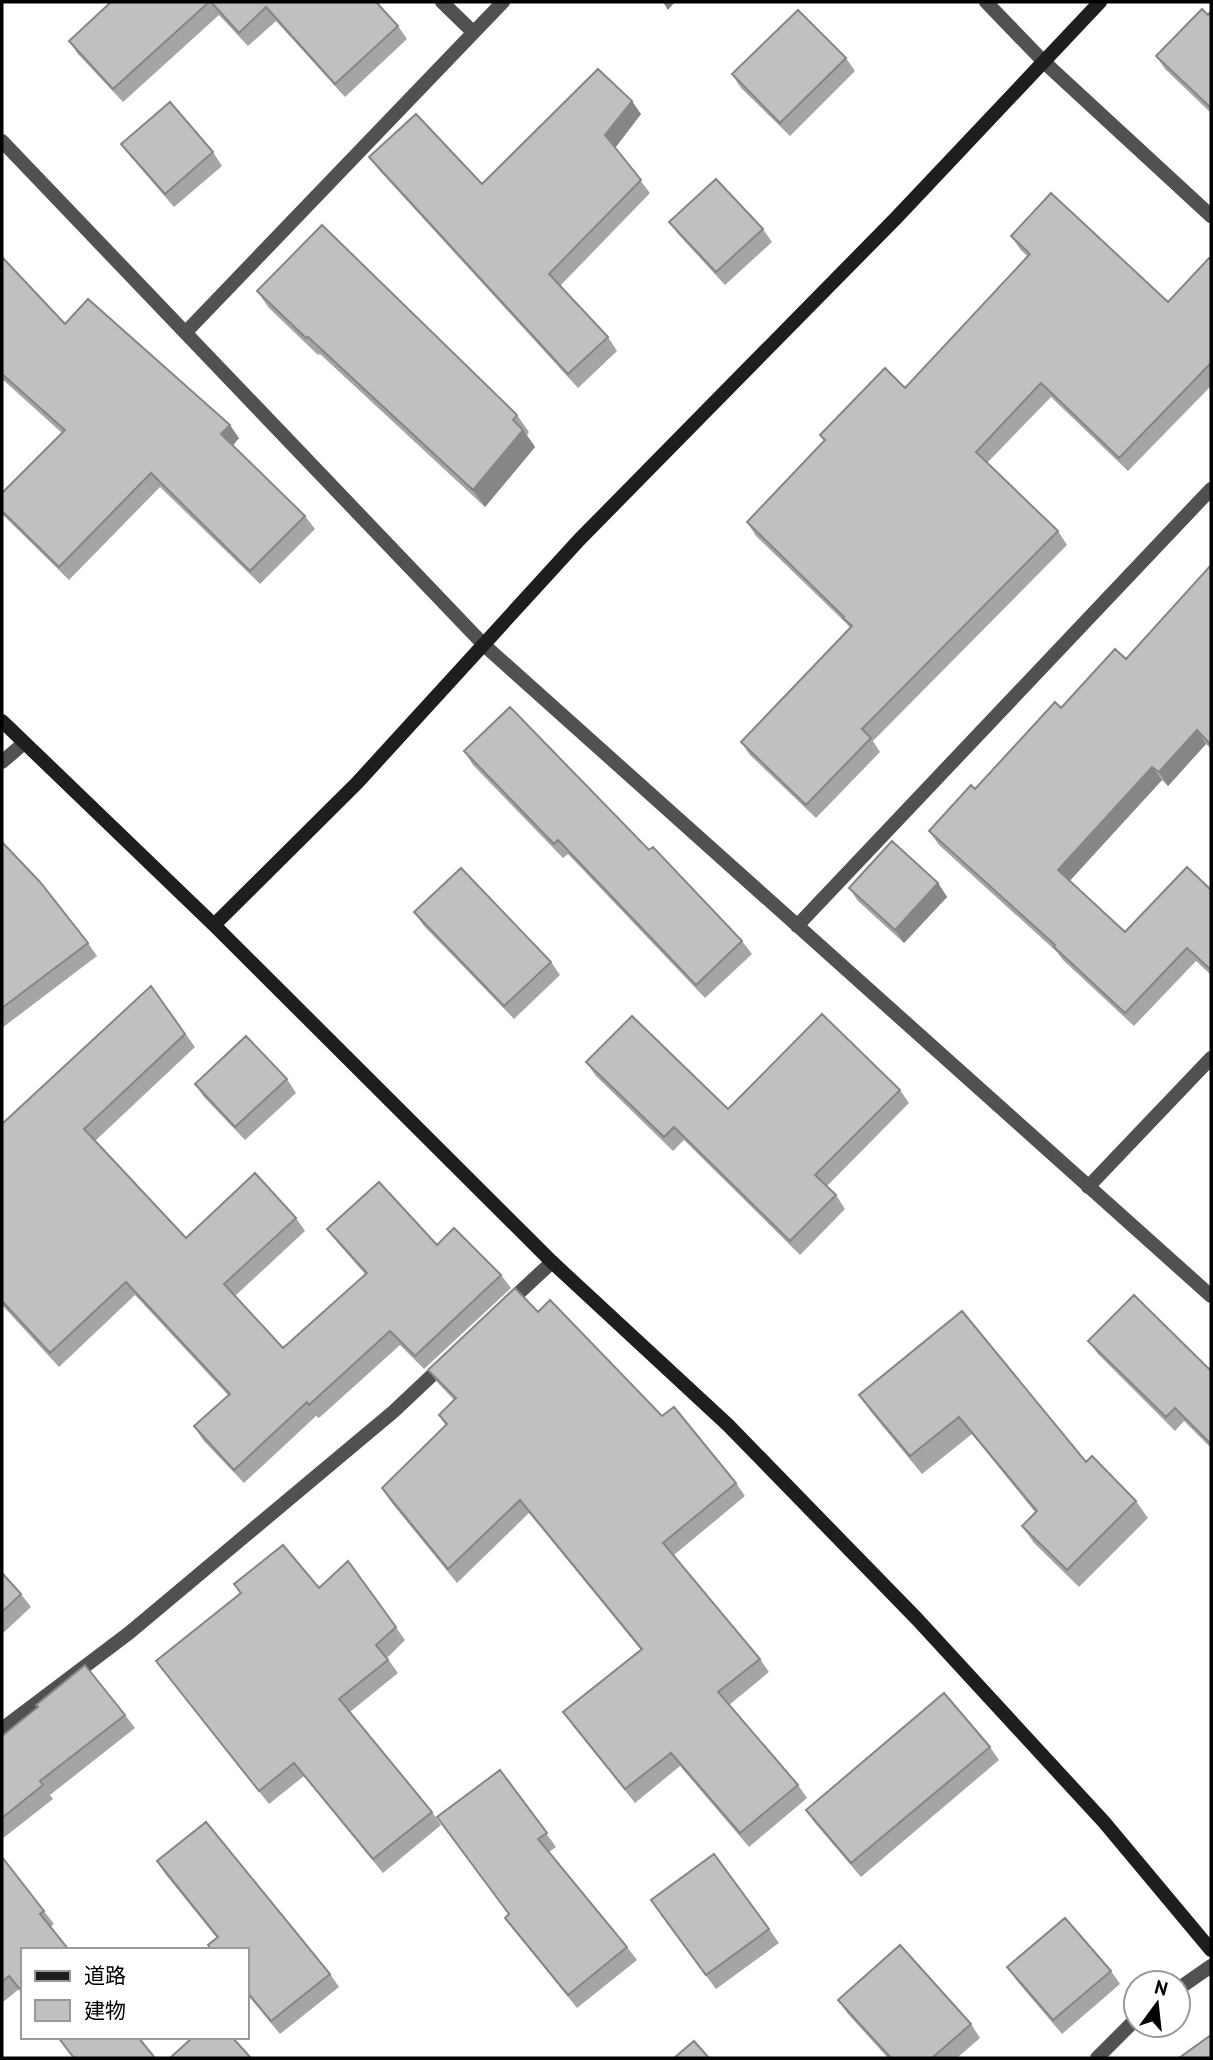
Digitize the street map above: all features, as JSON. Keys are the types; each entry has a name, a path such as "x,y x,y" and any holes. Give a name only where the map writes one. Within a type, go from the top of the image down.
{"street":[{"path":"442,2 472,32"},
{"path":"187,332 503,2"},
{"path":"986,2 1044,62 1211,216"},
{"path":"214,925 357,783 579,540 897,217 1100,2"},
{"path":"2,141 484,645 1211,1296"},
{"path":"797,926 1211,489"},
{"path":"2,721 214,925 552,1262 728,1426 917,1619 1104,1822 1211,1950"},
{"path":"2,762 24,743"},
{"path":"1088,1187 1211,1058"},
{"path":"492,1318 552,1262"},
{"path":"2,1729 130,1633 393,1412 452,1356"},
{"path":"1192,1979 1211,1966"},
{"path":"1097,2058 1122,2033"}],"building":[{"path":"111,2 209,2 113,89 69,41"},
{"path":"211,2 376,2 398,26 335,84 266,7 239,33"},
{"path":"1202,9 1208,15 1211,11 1211,108 1156,56"},
{"path":"798,10 846,58 780,123 732,74"},
{"path":"598,69 632,101 605,135 641,180 549,274 608,337 568,374 369,157 416,114 482,184"},
{"path":"170,102 213,152 165,194 121,144"},
{"path":"716,179 763,229 716,272 669,222"},
{"path":"1051,193 1168,302 1209,258 1211,363 1119,458 1041,383 976,452 1058,531 862,729 871,738 806,805 741,742 852,626 747,522 825,440 820,435 885,368 905,388 1030,254 1011,236"},
{"path":"322,225 517,415 513,420 523,430 473,490 257,291"},
{"path":"2,257 65,324 88,299 230,425 221,434 305,516 250,571 151,473 59,567 2,511 2,493 65,430 2,374"},
{"path":"1211,565 1211,745 1197,730 1159,772 1152,767 1058,870 1125,932 1187,867 1211,890 1211,970 1187,948 1125,1013 1054,947 1055,945 929,831 971,785 975,789 1055,702 1061,708 1115,649 1126,659"},
{"path":"510,707 649,850 653,847 742,941 696,985 558,840 554,844 464,751"},
{"path":"892,841 938,883 895,930 849,888"},
{"path":"2,842 40,882 88,943 2,1008"},
{"path":"461,868 551,962 504,1006 414,912"},
{"path":"151,986 185,1034 84,1129 186,1238 255,1173 296,1218 224,1284 283,1348 367,1273 327,1229 379,1182 437,1245 454,1228 501,1275 415,1356 390,1331 309,1405 307,1402 234,1470 194,1426 230,1394 126,1282 50,1353 2,1301 2,1124"},
{"path":"822,1014 900,1090 815,1175 836,1195 790,1241 674,1127 664,1137 586,1062 632,1016 728,1109"},
{"path":"246,1036 287,1079 235,1127 195,1084"},
{"path":"515,1288 538,1312 550,1300 662,1416 674,1407 736,1483 663,1543 760,1659 718,1692 798,1785 740,1833 671,1753 625,1789 563,1712 642,1649 520,1500 448,1569 382,1488 447,1424 439,1415 456,1398 428,1370"},
{"path":"1134,1295 1211,1371 1211,1444 1175,1408 1166,1417 1088,1341"},
{"path":"962,1311 1086,1462 1092,1456 1136,1501 1067,1570 1022,1526 1037,1511 959,1417 910,1456 859,1395"},
{"path":"283,1545 319,1588 348,1561 396,1627 376,1645 388,1660 339,1699 432,1812 373,1859 294,1763 259,1791 156,1661 241,1593 234,1584"},
{"path":"2,1573 21,1594 2,1612"},
{"path":"85,1665 125,1715 40,1781 43,1785 2,1818 2,1736"},
{"path":"944,1693 990,1747 851,1863 806,1810"},
{"path":"500,1770 547,1833 538,1839 627,1947 568,1995 505,1918 509,1914 437,1817"},
{"path":"206,1822 330,1974 271,2021 248,1993 248,1948 210,1948 208,1945 218,1937 157,1861"},
{"path":"714,1854 769,1929 706,1975 651,1900"},
{"path":"2,1857 44,1911 40,1914 67,1948 21,1948 21,1991 9,1976 2,1982"},
{"path":"1065,1918 1111,1971 1053,2020 1007,1967"},
{"path":"900,1945 971,2024 932,2058 891,2058 838,2000"},
{"path":"1211,2035 1211,2058 1179,2058"},
{"path":"60,2039 140,2039 155,2058 74,2058"},
{"path":"191,2039 234,2039 251,2058 170,2058"},
{"path":"694,2041 709,2058 674,2058"}]}
